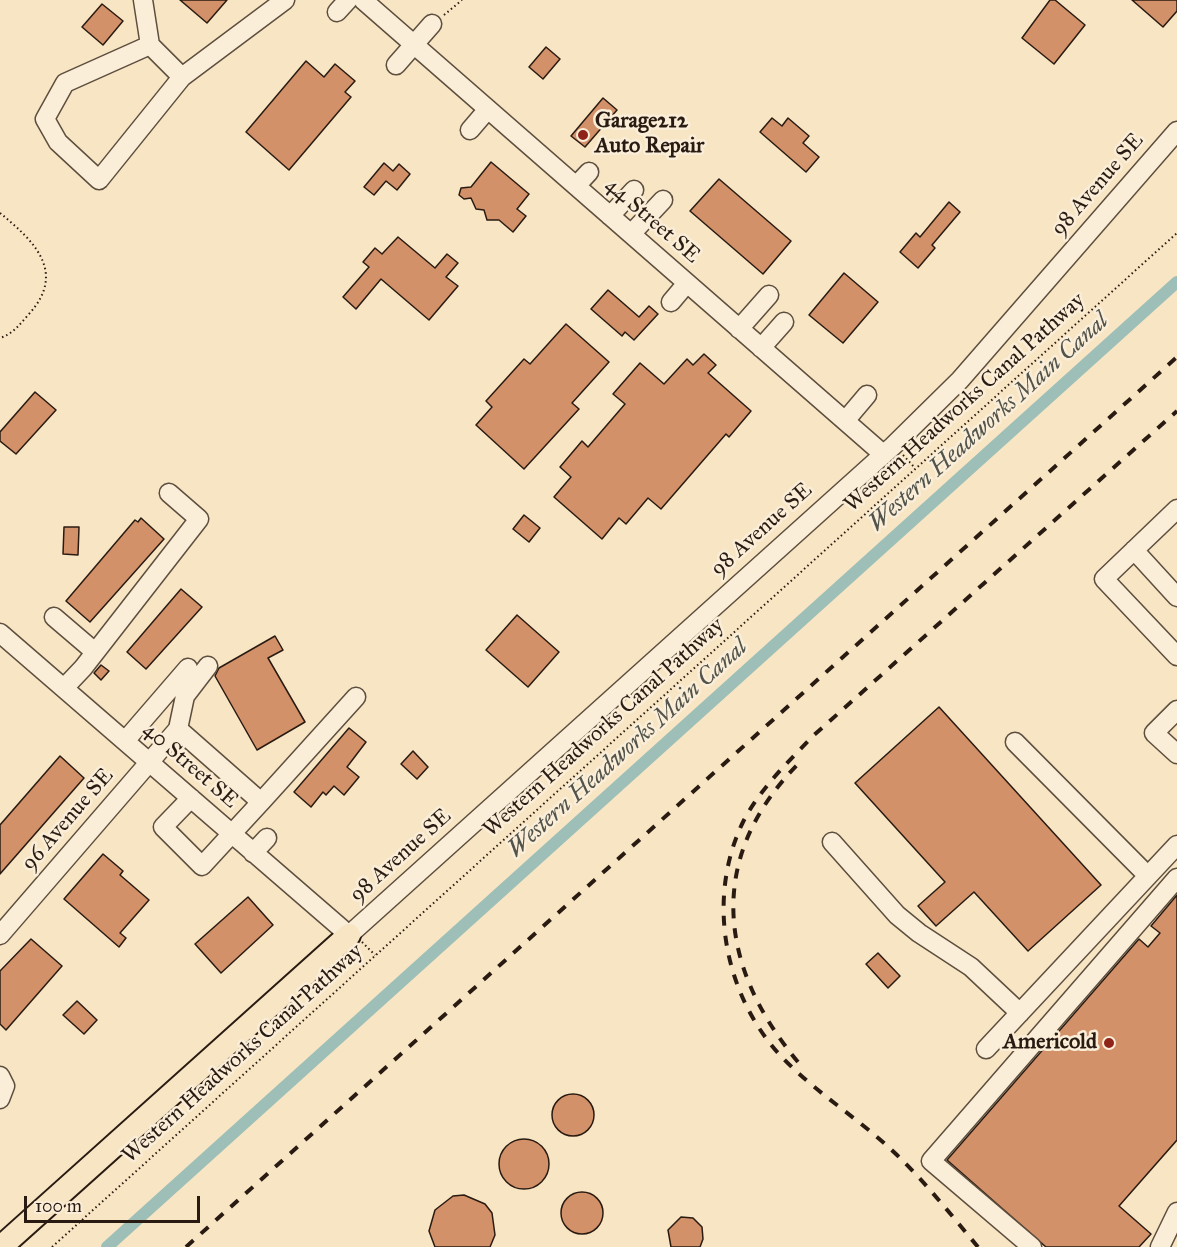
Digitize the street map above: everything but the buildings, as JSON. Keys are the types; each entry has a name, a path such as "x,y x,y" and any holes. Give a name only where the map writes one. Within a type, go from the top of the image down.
{"main road":[{"path":"2,1247 349,935"}],"street":[{"path":"143,0 150,45 182,77"},
{"path":"150,45 65,83 45,119 58,142 99,180 182,77 285,0"},
{"name":"44 Street SE","path":"363,0 488,109 547,149 576,186 883,454"},
{"path":"396,65 432,24"},
{"path":"470,130 488,109"},
{"name":"98 Avenue SE","path":"349,935 883,454 960,380 1172,130"},
{"path":"576,186 589,172"},
{"path":"610,216 634,190"},
{"path":"631,234 663,200"},
{"path":"671,302 687,283"},
{"path":"739,329 770,295"},
{"path":"761,348 784,321"},
{"path":"845,421 867,395"},
{"path":"64,688 199,519 168,493"},
{"path":"1177,509 1104,579 1177,656"},
{"path":"1134,550 1177,597"},
{"path":"54,617 95,652"},
{"name":"40 Street SE","path":"0,633 349,935"},
{"path":"208,666 185,696 178,729 261,802"},
{"path":"125,741 188,668"},
{"path":"191,798 162,827 202,866 356,697"},
{"path":"1177,710 1154,733 1177,754"},
{"name":"96 Avenue SE","path":"0,935 178,729"},
{"path":"1015,742 1148,876"},
{"path":"254,853 267,838"},
{"path":"832,842 897,915 919,933 971,967 1020,1013"},
{"path":"986,1049 1177,845"},
{"path":"1032,1247 931,1161 1177,878"},
{"path":"0,1076 5,1086 0,1099"},
{"path":"1160,1247 1177,1212"}],"path":[{"path":"432,24 462,0"},
{"path":"0,213 39,252 45,262 46,276 42,293 32,311 12,333 0,338"},
{"name":"Western Headworks Canal Pathway","path":"52,1247 1177,234"}],"waterway":[{"name":"Western Headworks Main Canal","path":"107,1247 1177,282"}],"railway":[{"path":"186,1247 1177,357"},
{"path":"978,1247 929,1188 897,1155 793,1068 760,1029 733,973 726,942 724,911 726,880 732,849 744,820 758,797 813,736 1177,411"},
{"path":"798,1062 771,1025 751,987 738,949 733,911 737,873 749,835 770,798 800,762"}],"place":[{"name":"Garage212 Auto Repair","path":"583,135"},
{"name":"Americold","path":"1109,1043"}]}
